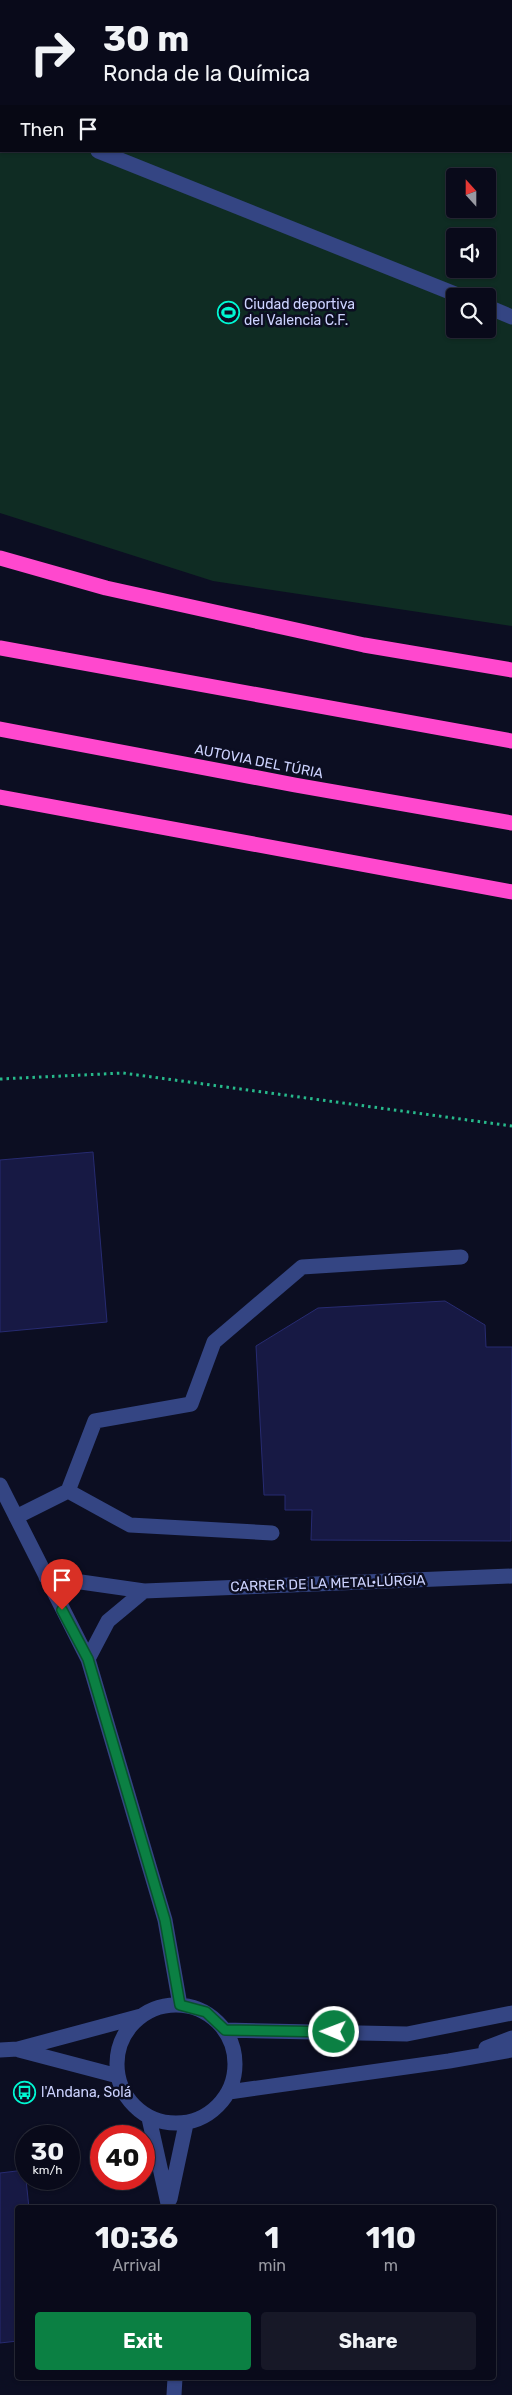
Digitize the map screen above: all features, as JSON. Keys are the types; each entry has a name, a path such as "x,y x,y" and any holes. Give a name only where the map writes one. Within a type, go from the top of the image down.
{"highway":[{"path":"0,558 134,595 364,645 512,670"},
{"path":"0,648 512,741"},
{"name":"AUTOVIA DEL TÚRIA","path":"0,729 295,785 512,822"},
{"path":"0,797 512,892"}],"street":[{"path":"100,152 446,290"},
{"path":"496,310 512,317"},
{"path":"16,1517 68,1491 95,1421 191,1404 214,1342 302,1267 461,1257"},
{"path":"0,1485 88,1659 165,1920 180,2005"},
{"path":"68,1491 130,1525 272,1533"},
{"name":"CARRER DE LA METAL·LÚRGIA","path":"46,1577 144,1591 512,1576"},
{"path":"88,1659 108,1621 144,1591"},
{"path":"0,2050 18,2049 141,2016 159,2006 180,2005 206,2012 225,2030 236,2060 229,2092 211,2114 186,2124 149,2118 128,2101 118,2076 120,2043 141,2016"},
{"path":"225,2030 407,2034 512,2013"},
{"path":"449,2061 512,2038"},
{"path":"18,2049 118,2076"},
{"path":"229,2092 449,2061 512,2050"},
{"path":"149,2118 169,2205"},
{"path":"169,2205 186,2124"},
{"path":"174,2395 175,2380"}],"path":[{"path":"0,1079 123,1073 512,1126"}],"green space":[{"name":"Ciudad deportiva del Valencia C.F.","path":"0,152 512,152 512,626 213,581 0,513"}],"building":[{"path":"93,1152 107,1322 0,1332 0,1160"},
{"path":"445,1301 485,1325 486,1347 512,1347 511,1541 311,1540 312,1510 285,1510 285,1495 264,1495 256,1346 318,1308"},
{"path":"15,2171 15,2190 27,2190 29,2205 15,2205 15,2341 0,2343 0,2173"}],"place":[{"name":"Ciudad deportiva del Valencia C.F.","path":"228,312"},
{"name":"l'Andana, Solá","path":"25,2092"}],"route":[{"path":"62,1610 88,1659 165,1920 180,2005 206,2012 225,2030 334,2032"}]}
